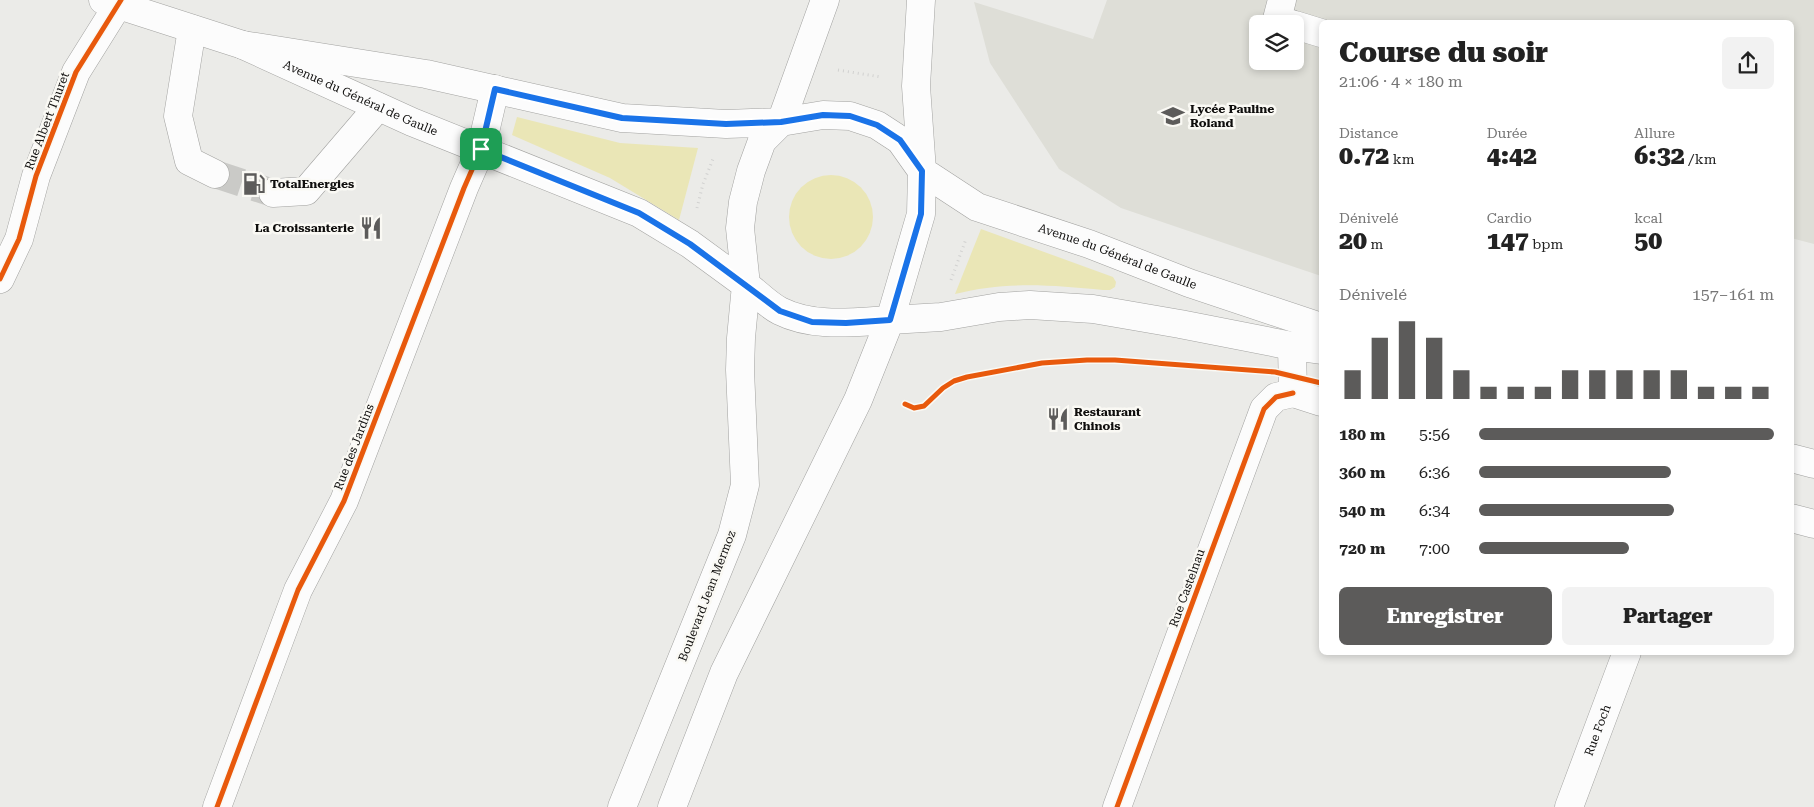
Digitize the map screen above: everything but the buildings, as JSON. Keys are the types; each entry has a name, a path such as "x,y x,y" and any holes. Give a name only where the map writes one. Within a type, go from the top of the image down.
{"main road":[{"name":"Boulevard Jean Mermoz","path":"622,807 732,535 744,485 740,370 746,285 740,228 743,202 762,141 781,122 825,0"},
{"path":"672,807 724,672 858,400 890,320 921,214 922,171 916,86 921,0"},
{"path":"1278,15 1282,0"},
{"name":"Avenue du Général de Gaulle","path":"114,2 243,45 378,107 639,213 690,244 746,285"},
{"name":"Rue Albert Thuret","path":"0,279 19,239 36,176 76,72 114,2"},
{"path":"1304,28 1319,32"},
{"path":"192,29 178,116 189,161 216,174"},
{"name":"Avenue du Général de Gaulle","path":"243,45 426,74 622,118 726,124 781,122"},
{"name":"Rue des Jardins","path":"217,807 298,590 344,501 464,188 481,149 495,89"},
{"path":"273,192 306,191 378,107"},
{"path":"781,122 823,115 850,116 877,125 900,140 922,171"},
{"name":"Avenue du Général de Gaulle","path":"922,171 978,208 1089,244 1229,297 1319,326"},
{"path":"746,285 780,311 812,322 846,323 941,317 998,307 1030,305 1093,309 1319,350"},
{"path":"1292,346 1293,393 1319,401"},
{"name":"Rue Castelnau","path":"1118,807 1264,409 1276,397 1293,393"},
{"path":"1794,459 1814,464"},
{"path":"1794,519 1814,524"},
{"name":"Rue Foch","path":"1568,807 1626,655"}],"path":[{"path":"830,69 887,79"},
{"path":"696,211 703,184 716,153"},
{"path":"948,289 968,234"}],"shaded area":[{"name":"Lycée Pauline Roland","path":"1107,0 1814,0 1814,244 1794,239 1794,20 1319,20 1319,275 1121,208 1059,169 990,63 974,2 1093,39"},
{"path":"517,117 620,143 698,148 679,220 610,178 512,135"},
{"path":"831,175 847,178 861,187 870,201 873,217 870,233 861,247 847,256 831,259 815,256 801,247 792,233 789,217 792,201 801,187 815,178"},
{"path":"981,229 1113,277 1116,282 1115,287 1110,290 1103,290 1029,285 992,287 955,294"}],"tunnel":[{"path":"215,174 273,193"}],"cycle path":[{"path":"0,279 19,239 36,176 76,72 121,0"},
{"path":"217,807 298,590 344,501 464,188 481,149 495,89"},
{"path":"905,404 914,408 924,406 943,388 954,381 967,377 1042,363 1087,360 1115,360 1275,372 1319,383"},
{"path":"1117,807 1264,409 1276,397 1293,393"}],"place":[{"name":"Lycée Pauline Roland","path":"1173,116"},
{"name":"TotalEnergies","path":"254,184"},
{"name":"La Croissanterie","path":"371,228"},
{"name":"Restaurant Chinois","path":"1058,419"}],"route":[{"path":"495,89 622,118 726,124 781,122 823,115 850,116 877,125 900,140 922,171 921,214 890,320 846,323 812,322 780,311 690,244 639,213 481,149 495,89"}]}
